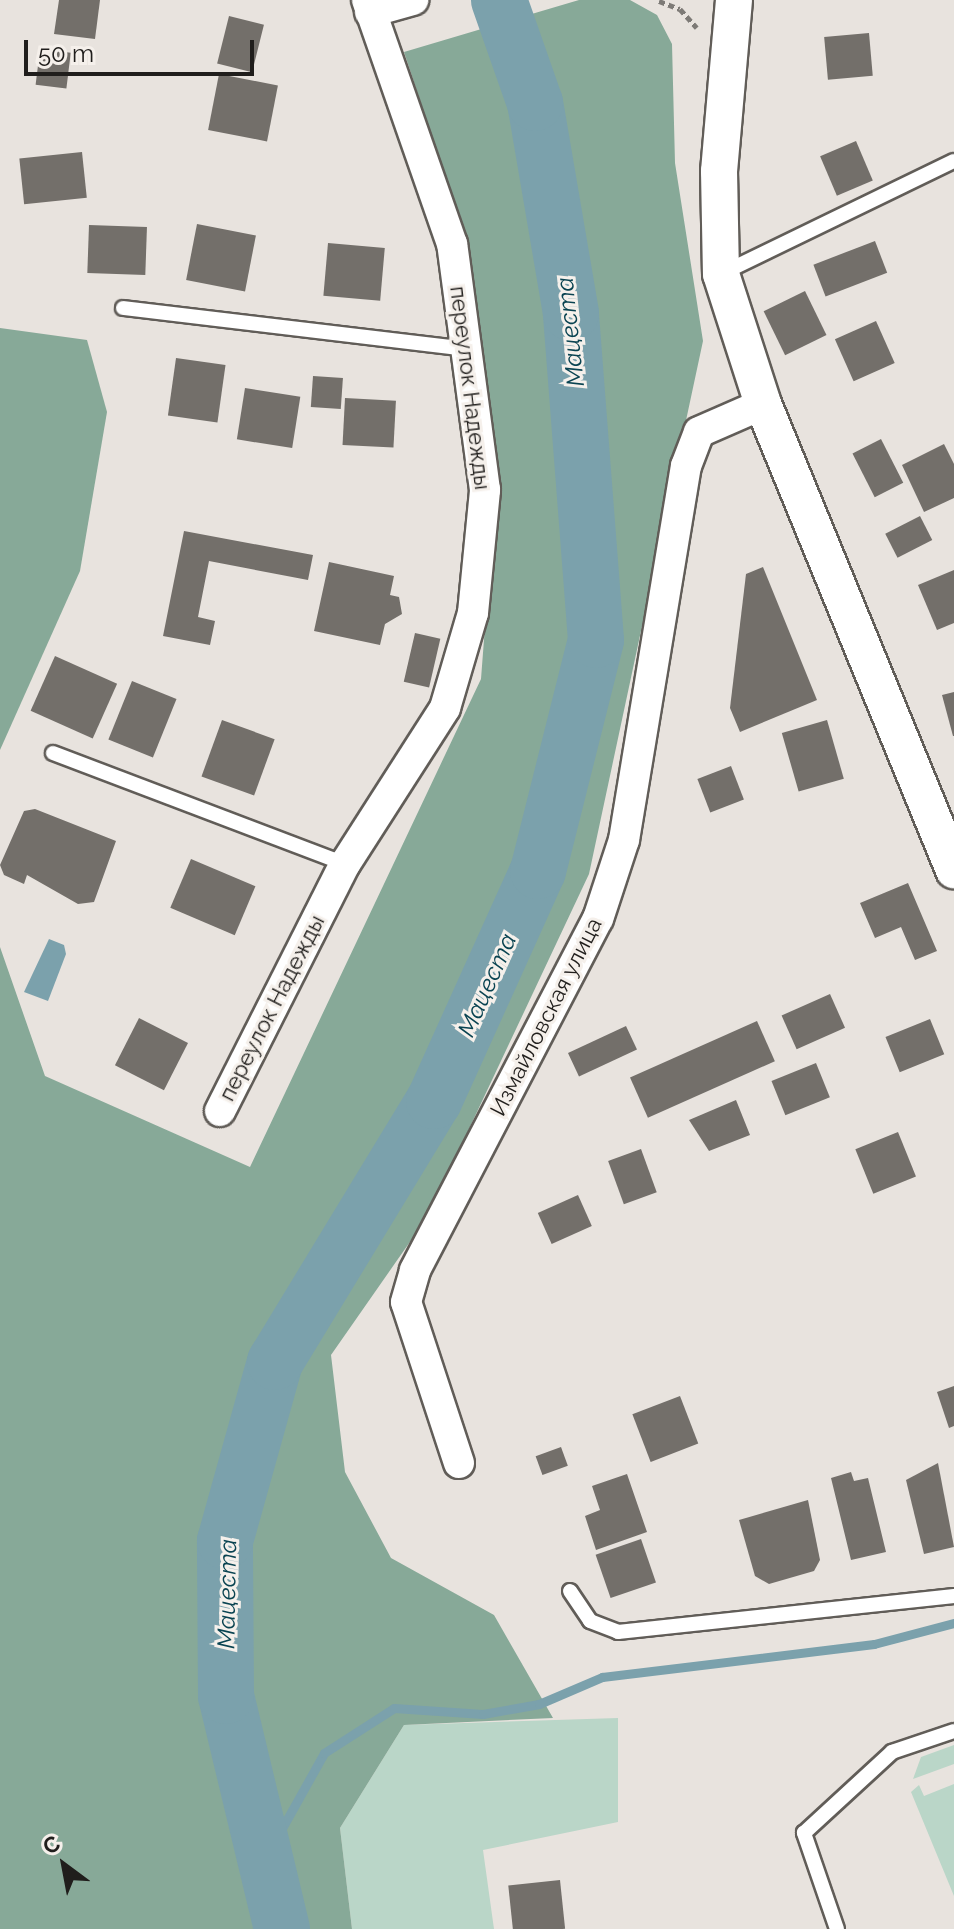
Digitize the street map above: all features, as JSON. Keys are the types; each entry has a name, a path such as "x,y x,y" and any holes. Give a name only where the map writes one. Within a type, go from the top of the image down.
{"street":[{"path":"369,6 413,0"},
{"path":"734,0 719,171 721,274 763,404 954,870"},
{"name":"переулок Надежды","path":"220,1111 345,864 445,708 473,613 485,490 452,244 369,6"},
{"name":"Измайловская улица","path":"459,1463 406,1302 415,1270 598,919 624,840 686,466 699,432 763,404"}],"lane":[{"path":"721,274 954,161"},
{"path":"123,308 467,349"},
{"path":"53,753 345,864"},
{"path":"570,1591 590,1621 618,1632 954,1596"},
{"path":"837,1929 804,1833 892,1752 954,1731"}],"green space":[{"path":"579,0 630,0 657,15 672,44 675,163 703,341 589,874 428,1216 331,1355 345,1472 391,1558 494,1615 553,1718 404,1725 340,1828 352,1929 0,1929 0,947 45,1076 250,1167 481,679 497,469 465,236 404,52"},
{"path":"0,328 87,340 107,412 80,571 0,750"},
{"path":"618,1718 618,1822 483,1850 494,1929 352,1929 340,1828 404,1725"},
{"path":"954,1745 954,1764 913,1779 921,1757"},
{"path":"954,1784 954,1896 911,1792 919,1785 924,1796"}],"water":[{"path":"49,939 64,945 66,954 48,1001 24,992"}],"building":[{"path":"59,0 100,0 95,39 54,34"},
{"path":"229,16 264,25 252,72 217,64"},
{"path":"869,33 873,76 828,80 824,37"},
{"path":"40,49 71,53 66,89 36,85"},
{"path":"219,74 278,85 267,141 208,130"},
{"path":"856,141 873,181 837,196 820,156"},
{"path":"82,152 87,198 24,204 19,159"},
{"path":"197,224 256,235 245,291 186,280"},
{"path":"89,225 147,227 145,275 87,273"},
{"path":"875,241 887,273 826,296 813,265"},
{"path":"328,243 385,248 380,301 323,296"},
{"path":"805,291 826,335 785,355 764,311"},
{"path":"876,321 895,363 854,381 835,339"},
{"path":"176,358 226,365 217,422 168,415"},
{"path":"313,376 343,378 341,409 311,407"},
{"path":"245,388 300,397 292,448 237,439"},
{"path":"345,398 396,401 393,448 343,445"},
{"path":"881,439 903,483 875,497 852,454"},
{"path":"944,444 954,464 954,498 924,512 902,465"},
{"path":"920,516 932,540 898,558 885,534"},
{"path":"184,531 313,555 308,580 209,561 198,617 215,621 210,645 163,636"},
{"path":"329,562 394,576 390,595 399,597 402,614 385,624 380,645 314,631"},
{"path":"763,567 817,700 740,732 730,708 746,574"},
{"path":"954,570 954,623 937,630 918,585"},
{"path":"415,633 440,639 429,688 404,682"},
{"path":"55,656 117,684 93,738 31,711"},
{"path":"132,681 177,699 153,757 108,739"},
{"path":"954,692 954,736 953,736 942,695"},
{"path":"222,720 275,739 254,796 201,776"},
{"path":"827,720 844,779 799,792 782,733"},
{"path":"731,766 744,800 710,813 697,779"},
{"path":"35,809 116,841 94,902 78,904 27,875 24,884 4,875 0,865 24,811"},
{"path":"191,859 255,886 235,935 170,908"},
{"path":"908,883 937,951 915,960 901,927 875,938 860,903"},
{"path":"830,994 845,1028 797,1049 782,1016"},
{"path":"139,1018 188,1043 164,1090 115,1065"},
{"path":"930,1019 944,1054 900,1072 885,1037"},
{"path":"757,1021 775,1061 648,1118 630,1078"},
{"path":"626,1026 637,1050 579,1077 568,1053"},
{"path":"816,1063 830,1097 785,1115 771,1081"},
{"path":"736,1100 750,1135 709,1151 689,1120"},
{"path":"898,1132 916,1177 873,1194 855,1149"},
{"path":"641,1149 657,1192 624,1204 608,1161"},
{"path":"578,1195 592,1226 552,1244 538,1213"},
{"path":"954,1386 954,1426 949,1428 937,1392"},
{"path":"680,1396 698,1444 651,1462 632,1414"},
{"path":"561,1447 568,1466 542,1475 536,1456"},
{"path":"938,1463 954,1547 924,1554 906,1480"},
{"path":"851,1472 854,1481 868,1478 886,1552 851,1560 831,1478"},
{"path":"627,1474 647,1532 596,1550 585,1516 600,1510 592,1486"},
{"path":"808,1500 820,1560 814,1571 769,1584 755,1576 739,1520"},
{"path":"641,1539 656,1582 611,1598 596,1555"},
{"path":"560,1880 565,1929 513,1929 508,1885"}],"waterway":[{"name":"Мацеста","path":"282,1929 226,1696 225,1541 275,1362 434,1101 538,871 596,640 571,313 535,103 499,0"},
{"path":"287,1929 281,1830 324,1753 394,1708 483,1714 539,1704 602,1677 874,1644 954,1623"}]}
